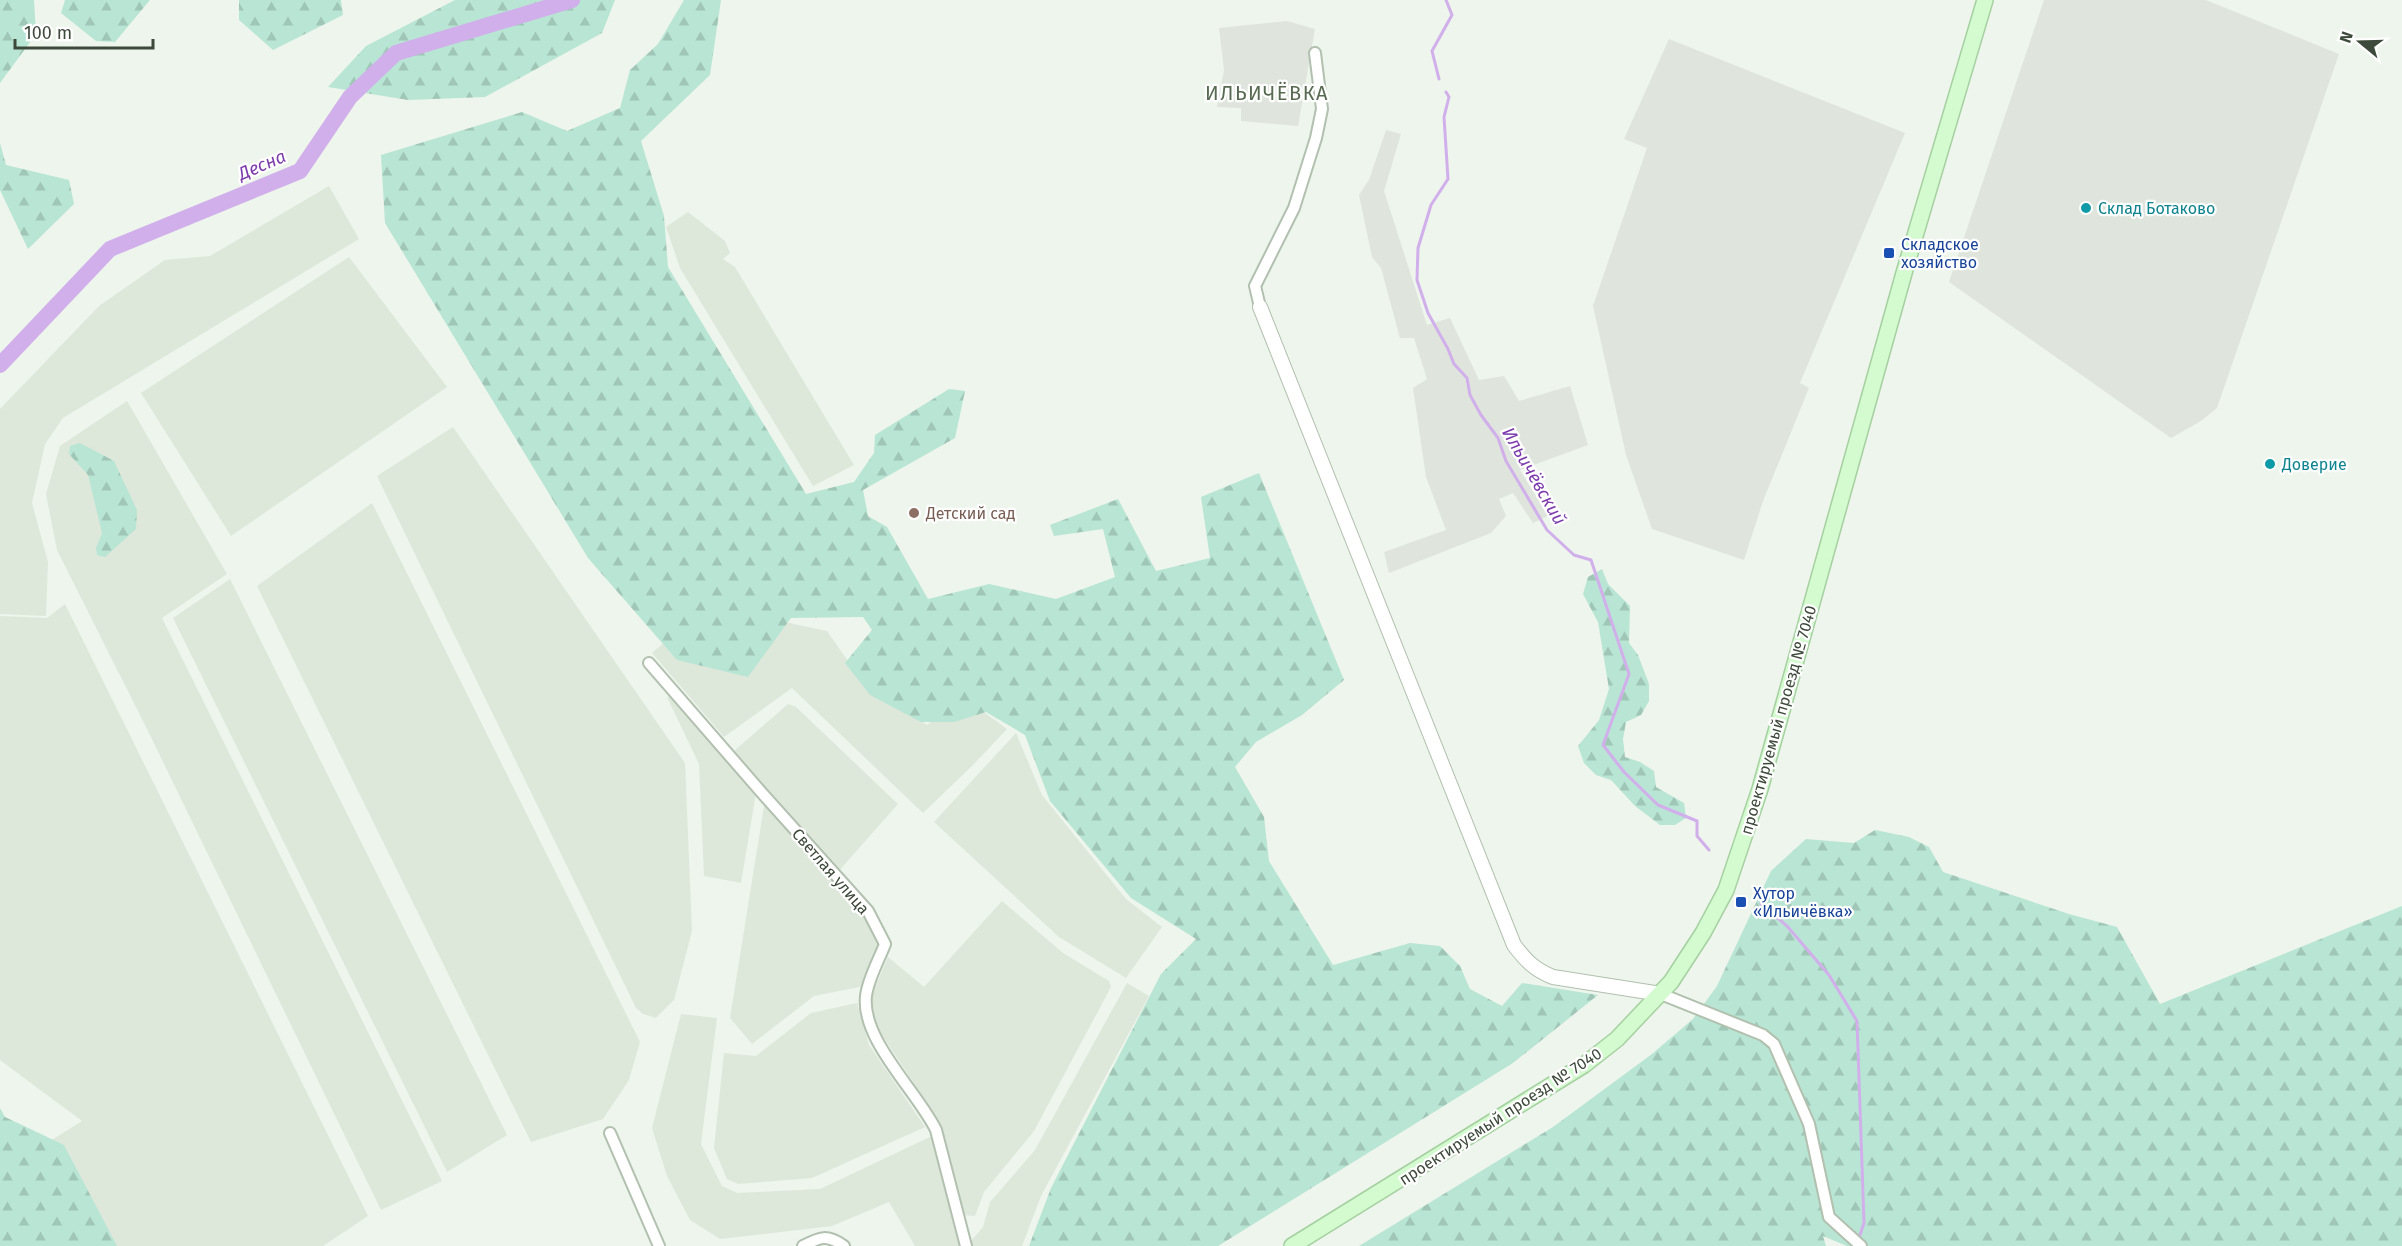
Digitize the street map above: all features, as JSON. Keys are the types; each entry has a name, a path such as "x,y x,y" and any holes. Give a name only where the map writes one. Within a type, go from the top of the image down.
{"main road":[{"name":"проектируемый проезд № 7040","path":"1293,1246 1584,1065 1617,1039 1661,994 1703,933 1726,890 1743,843 1904,273 1985,0"}],"street":[{"path":"1315,53 1322,109 1316,138 1294,208 1256,286 1260,307 1514,945 1527,963 1539,972 1553,977 1661,994 1762,1035 1774,1044 1809,1124 1829,1217 1861,1246"},
{"name":"Светлая улица","path":"649,663 868,911 885,944 866,996 867,1021 936,1130 966,1246"},
{"path":"610,1133 635,1186 659,1246"},
{"path":"802,1246 820,1237 835,1240 844,1246"}],"shaded area":[{"path":"2044,0 2206,0 2339,54 2217,408 2201,421 2171,438 1949,282"},
{"path":"1287,21 1315,29 1298,126 1241,121 1241,108 1217,107 1224,70 1219,28"},
{"path":"1669,39 1905,133 1800,383 1809,388 1763,501 1744,560 1652,529 1626,455 1593,306 1647,148 1624,139"},
{"path":"1386,130 1401,134 1384,191 1427,325 1450,318 1479,380 1504,376 1519,401 1570,386 1588,445 1520,470 1548,516 1533,523 1513,493 1499,499 1506,516 1491,533 1389,573 1384,552 1446,530 1426,477 1413,388 1427,379 1414,338 1400,338 1381,268 1372,257 1359,195 1369,180"},
{"path":"329,186 359,239 63,418 45,444 32,503 48,562 46,616 0,614 0,409 99,306 165,260 210,256"},
{"path":"688,212 725,241 730,253 723,259 735,267 854,465 813,486 680,268 666,227"},
{"path":"349,257 447,387 231,536 141,393"},
{"path":"127,401 227,574 162,618 442,1181 381,1210 148,731 57,550 46,494 60,446"},
{"path":"453,427 685,763 692,931 674,1000 656,1018 643,1014 636,1008 377,476"},
{"path":"372,503 640,1042 629,1080 603,1119 531,1142 257,586"},
{"path":"230,579 507,1135 447,1172 173,618"},
{"path":"65,604 368,1216 323,1246 46,1246 7,1168 82,1121 0,1060 0,616 47,618"},
{"path":"775,620 827,631 866,687 927,725 966,699 1007,729 923,813 792,688 724,737 652,653 673,635"},
{"path":"673,696 756,793 741,883 704,876 699,764 667,697"},
{"path":"788,704 796,707 898,804 837,873 734,751"},
{"path":"1016,733 1042,795 1126,899 1162,927 1126,978 1059,937 934,822"},
{"path":"764,806 770,807 870,923 878,944 864,986 814,996 752,1044 730,1018"},
{"path":"1002,901 1063,953 1109,981 1111,987 1034,1131 984,1192 975,1216 962,1215 937,1117 872,1021 869,1002 888,957 924,987"},
{"path":"1127,983 1149,996 1041,1196 1022,1246 971,1246 970,1242 983,1227 990,1202 1035,1150"},
{"path":"857,1003 869,1045 925,1127 812,1178 738,1184 727,1179 714,1148 724,1053 756,1056 811,1013"},
{"path":"681,1014 717,1018 701,1144 722,1186 737,1193 820,1189 932,1136 960,1246 915,1246 889,1202 832,1226 720,1239 690,1220 667,1176 652,1128"}],"green space":[{"path":"0,0 34,0 36,34 0,83"},
{"path":"65,0 150,0 115,42 96,41 61,13"},
{"path":"239,0 341,0 343,15 273,50 239,20"},
{"path":"455,0 615,0 602,33 485,97 408,100 328,87 366,46"},
{"path":"684,0 721,0 710,75 641,141 664,216 668,267 806,494 854,482 874,453 875,435 949,389 965,391 955,438 863,490 868,516 887,527 928,599 989,584 1056,599 1115,577 1103,529 1054,536 1050,525 1118,499 1156,571 1210,558 1201,497 1259,473 1344,680 1302,715 1256,742 1235,767 1264,817 1269,861 1333,965 1410,943 1440,946 1460,966 1470,989 1502,1006 1522,983 1598,995 1513,1063 1218,1246 1029,1246 1051,1188 1161,974 1196,939 1131,898 1050,801 1025,735 986,712 954,722 921,722 870,695 845,663 872,630 863,617 791,618 748,677 677,660 588,558 385,223 381,155 522,112 567,131 620,108 630,70 658,44"},
{"path":"0,143 6,165 69,180 74,204 28,249 0,190"},
{"path":"80,443 114,461 137,510 136,529 105,557 97,555 96,548 102,533 88,475 69,454 70,446"},
{"path":"1602,569 1608,584 1630,606 1629,643 1638,655 1649,684 1649,701 1641,715 1626,722 1623,739 1625,757 1640,762 1654,771 1656,787 1684,803 1686,818 1675,825 1660,825 1635,806 1611,780 1596,775 1584,763 1578,746 1599,720 1609,689 1598,622 1583,594 1588,577"},
{"path":"1875,830 1909,837 1929,847 1943,872 2069,914 2117,927 2160,1004 2402,906 2402,1246 1847,1246 1823,1236 1826,1246 1359,1246 1553,1127 1652,1054 1693,1019 1717,986 1771,871 1806,839 1854,843"},
{"path":"0,1108 5,1117 64,1145 117,1246 0,1246"}],"waterway":[{"name":"Десна","path":"0,365 110,249 300,171 350,97 396,53 572,0"},
{"path":"1439,79 1432,51 1452,15 1446,0"},
{"name":"Ильичёвский","path":"1446,92 1449,97 1444,117 1448,179 1431,205 1418,248 1417,280 1428,313 1454,364 1467,378 1470,395 1498,438 1506,461 1547,530 1574,555 1591,560 1629,674 1603,745 1624,772 1658,805 1697,821 1697,836 1709,850"},
{"path":"1761,904 1787,926 1829,975 1857,1021 1864,1223 1860,1235"}],"place":[{"name":"Склад Ботаково","path":"2086,208"},
{"name":"Складское хозяйство","path":"1889,253"},
{"name":"Доверие","path":"2270,464"},
{"name":"Детский сад","path":"914,513"},
{"name":"Хутор «Ильичёвка»","path":"1741,902"}],"district":[{"name":"ИЛЬИЧЁВКА","path":"1267,93"}]}
